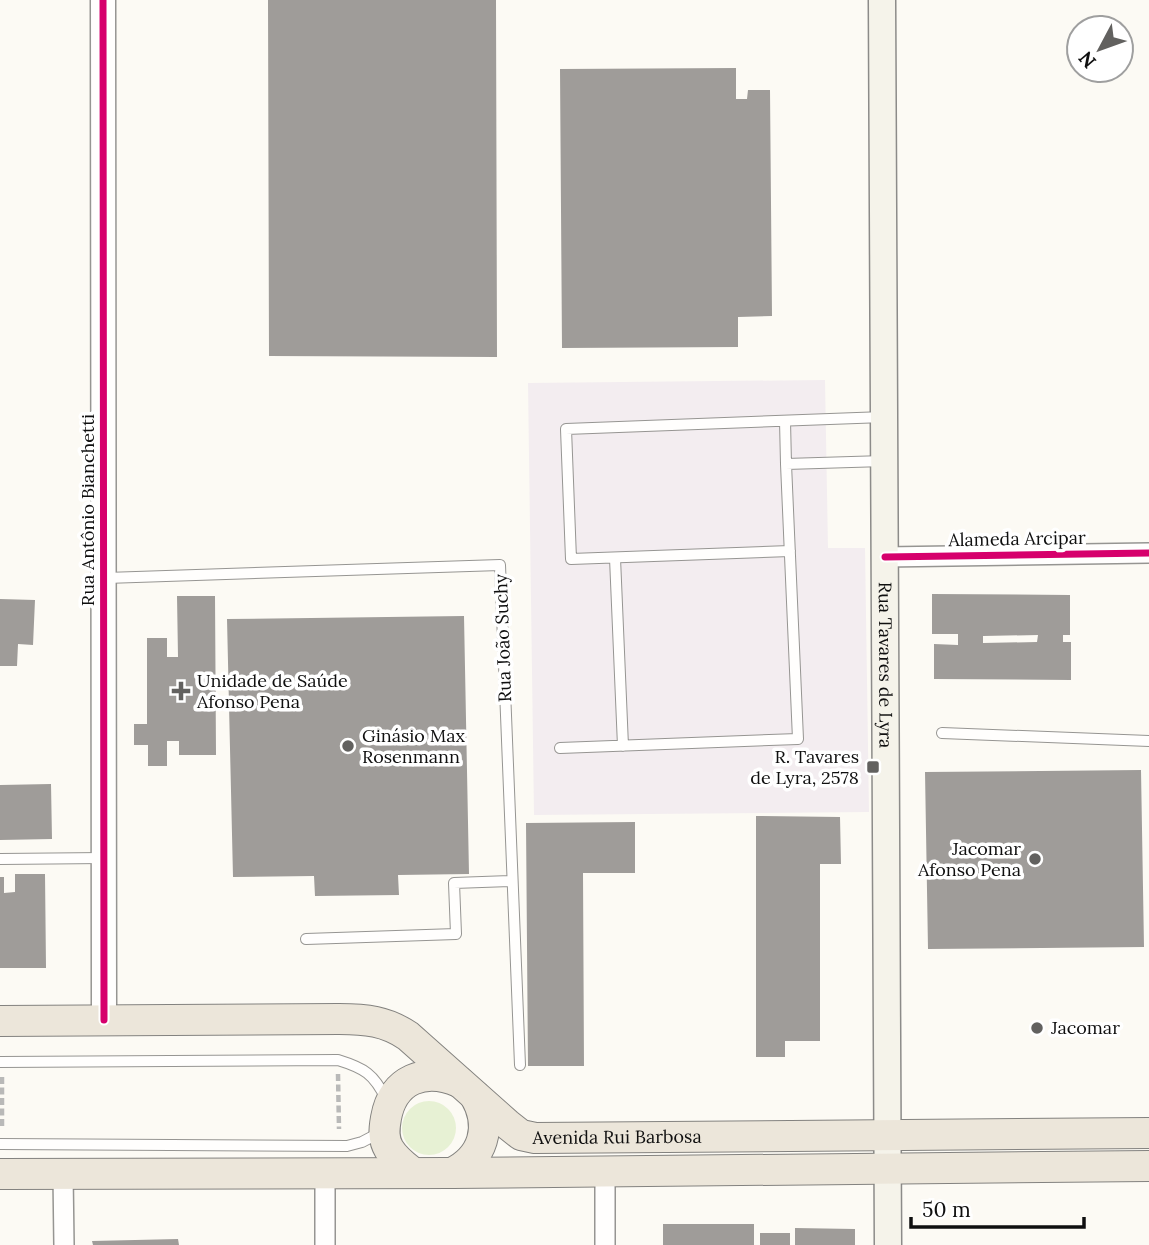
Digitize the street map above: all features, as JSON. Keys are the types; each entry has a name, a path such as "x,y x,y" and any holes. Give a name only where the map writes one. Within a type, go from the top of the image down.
{"main road":[{"name":"Rua Tavares de Lyra","path":"882,0 888,1245"},
{"name":"Avenida Rui Barbosa","path":"0,1021 378,1021 393,1026 408,1036 521,1135 536,1138 1149,1133"},
{"path":"412,1172 398,1161 388,1147 386,1117 407,1082 433,1075 446,1076 467,1089 484,1118 483,1141 471,1160 452,1173"},
{"name":"Avenida Rui Barbosa","path":"0,1174 1149,1167"}],"street":[{"name":"Rua Antônio Bianchetti","path":"103,0 104,1020"},
{"name":"Alameda Arcipar","path":"885,557 1149,553"},
{"path":"605,1171 605,1245"},
{"path":"325,1172 325,1245"},
{"path":"63,1174 64,1245"}],"lane":[{"path":"790,551 571,559 566,429 884,417"},
{"path":"560,748 798,739 785,421"},
{"path":"786,464 884,460"},
{"path":"615,558 623,746"},
{"name":"Rua João Suchy","path":"104,578 500,565 520,1065"},
{"path":"942,733 1149,741"},
{"path":"0,859 104,858"},
{"path":"306,939 456,934 454,883 512,881"},
{"path":"0,1144 346,1146 362,1142 386,1117 378,1082 360,1067 338,1060 1,1067"}],"path":[{"path":"1,1067 2,1128"},
{"path":"338,1070 339,1129"}],"shaded area":[{"path":"825,380 828,548 865,548 869,812 534,815 528,383"}],"green space":[{"path":"429,1101 448,1109 456,1128 448,1147 429,1155 410,1147 402,1128 410,1109"}],"building":[{"path":"268,0 496,0 497,357 269,356"},
{"path":"736,68 736,99 747,99 748,90 770,90 772,316 738,317 738,347 562,348 560,69"},
{"path":"932,594 1070,595 1070,635 1063,635 1063,642 1071,642 1071,680 934,679 934,644 958,645 958,634 932,634","holes":["1038,635 1037,642 983,643 983,636"]},
{"name":"Unidade de Saúde Afonso Pena","path":"177,596 215,596 216,755 179,755 179,741 167,741 167,766 148,766 148,745 134,745 134,724 147,724 147,638 167,638 167,657 178,657"},
{"path":"0,599 35,600 33,645 18,644 17,666 0,666"},
{"name":"Ginásio Max Rosenmann","path":"464,616 469,874 398,875 399,895 315,896 314,876 233,877 227,619"},
{"name":"Jacomar Afonso Pena","path":"1141,770 1144,947 928,949 925,772"},
{"path":"51,784 52,839 0,840 0,785"},
{"path":"756,816 840,817 841,864 820,864 820,1041 785,1041 785,1057 756,1057"},
{"path":"635,822 635,873 583,873 584,1066 528,1066 526,823"},
{"path":"15,874 45,874 46,968 0,968 0,877 4,877 4,893 15,892"},
{"path":"663,1224 754,1224 754,1245 663,1245"},
{"path":"795,1228 855,1229 855,1245 795,1245"},
{"path":"760,1233 790,1233 790,1245 760,1245"},
{"path":"178,1239 179,1245 93,1245 92,1241"}],"cycle path":[{"path":"103,0 104,1020"},
{"path":"885,557 1149,553"}],"place":[{"name":"Unidade de Saúde Afonso Pena","path":"181,691"},
{"name":"Ginásio Max Rosenmann","path":"348,746"},
{"name":"R. Tavares de Lyra, 2578","path":"873,767"},
{"name":"Jacomar Afonso Pena","path":"1035,859"},
{"name":"Jacomar","path":"1037,1028"}]}
